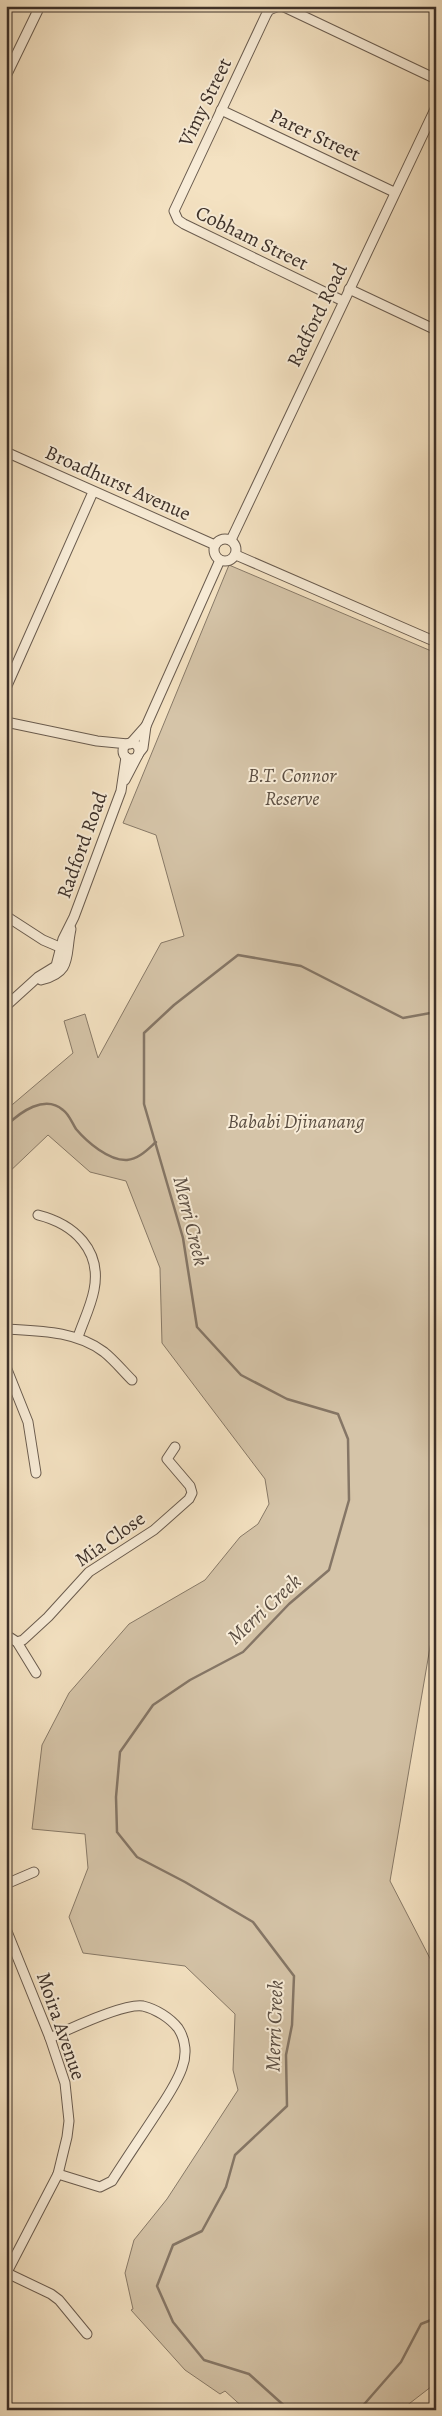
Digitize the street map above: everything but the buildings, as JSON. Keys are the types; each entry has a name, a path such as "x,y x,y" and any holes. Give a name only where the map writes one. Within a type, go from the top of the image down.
{"street":[{"path":"6,76 40,6"},
{"path":"275,6 280,6 436,79"},
{"name":"Vimy Street","path":"176,216 176,205 266,15 275,6"},
{"name":"Radford Road","path":"231,540 394,192 436,107"},
{"name":"Parer Street","path":"221,110 394,192"},
{"name":"Cobham Street","path":"176,216 184,224 342,302"},
{"path":"349,289 436,330"},
{"name":"Broadhurst Avenue","path":"6,452 215,545"},
{"path":"6,688 93,492"},
{"path":"220,540 231,540 236,545 236,555 231,560 220,560 215,555 215,545 220,540"},
{"path":"236,555 436,642"},
{"name":"Radford Road","path":"123,785 127,750 146,726 220,560"},
{"path":"6,722 97,741 127,750 137,746 139,754 133,759 127,750"},
{"name":"Radford Road","path":"6,1006 38,978 56,966 123,785 143,748 146,726"},
{"path":"6,916 43,940 63,949"},
{"path":"38,1215 53,1219 80,1236 93,1258 96,1269 94,1292 78,1337"},
{"path":"6,1329 78,1337 104,1353 132,1380"},
{"path":"6,1366 28,1422 36,1472"},
{"name":"Mia Close","path":"17,1642 23,1640 48,1617 89,1572 154,1530 189,1499 192,1493 190,1486 165,1459 175,1447"},
{"path":"6,1635 17,1642 36,1673"},
{"path":"6,1884 34,1872"},
{"name":"Moira Avenue","path":"6,1929 50,2038 65,2083 68,2106 67,2137 58,2174 6,2273"},
{"path":"50,2038 112,2012 133,2006 143,2006 166,2016 174,2023 180,2032 185,2052 182,2070 172,2090 112,2181 100,2187 58,2174"},
{"path":"6,2273 43,2290 59,2300 87,2334"},
{"path":"6,2407 12,2410"}],"green space":[{"path":"229,565 436,653 436,1625 434,1624 390,1881 436,1970 436,2016 434,2025 436,2028 436,2383 401,2410 246,2410 225,2391 220,2394 185,2370 131,2310 133,2309 125,2273 134,2240 167,2199 238,2090 233,2070 235,2014 185,1966 83,1953 69,1917 88,1868 85,1834 32,1829 42,1745 69,1693 129,1624 205,1580 240,1537 258,1524 269,1504 265,1479 162,1343 160,1268 126,1181 90,1172 48,1135 6,1175 6,1110 73,1053 64,1021 85,1014 98,1058 161,943 184,936 156,835 123,823"}],"waterway":[{"name":"Merri Creek","path":"289,2410 249,2374 204,2360 173,2322 157,2286 173,2245 202,2231 226,2187 235,2155 287,2106 286,2055 292,2025 294,1976 253,1922 185,1882 137,1857 117,1832 116,1797 120,1752 153,1705 190,1680 243,1652 289,1604 329,1570 349,1500 348,1439 338,1414 287,1399 241,1375 197,1327 183,1238 144,1104 144,1033 174,1005 238,955 301,966 403,1018 436,1012"},
{"path":"6,1126 25,1111 41,1104 48,1104 56,1106 65,1112 76,1129 86,1139 99,1150 113,1157 127,1160 135,1158 156,1142"},
{"name":"Merri Creek","path":"337,2410 360,2409 401,2362 421,2324 436,2318"}],"park label":[{"name":"B.T. Connor Reserve","path":"292,786"},
{"name":"Bababi Djinanang","path":"296,1121"}]}
